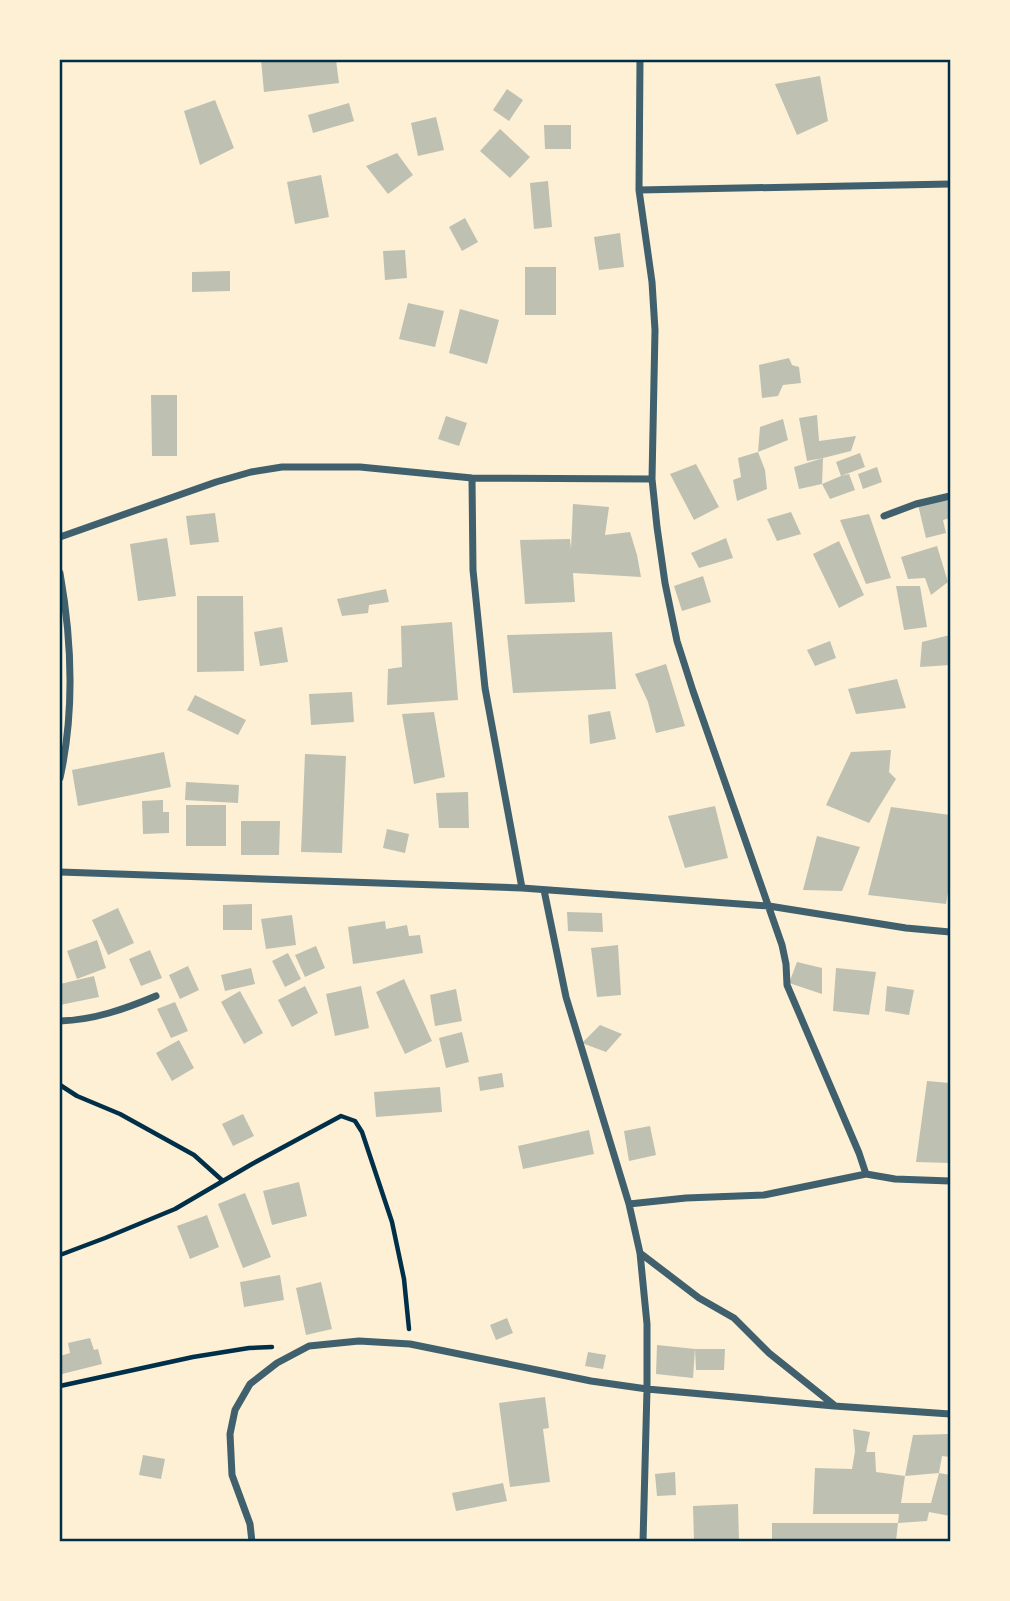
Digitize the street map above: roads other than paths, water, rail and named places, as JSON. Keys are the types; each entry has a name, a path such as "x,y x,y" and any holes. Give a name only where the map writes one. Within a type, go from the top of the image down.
{"street":[{"path":"640,60 639,190 652,282 655,330 652,479 659,541 677,641 782,945 787,985 866,1174"},
{"path":"639,190 950,184"},
{"path":"60,537 216,482 282,467 360,467 472,478 652,479"},
{"path":"472,478 473,570 485,688 522,888"},
{"path":"884,516 916,504 950,496"},
{"path":"60,573 67,619 71,697 60,778"},
{"path":"60,872 522,888 769,906 906,928 950,932"},
{"path":"544,890 566,997 629,1204 640,1254 647,1324 648,1389 643,1542"},
{"path":"60,1021 98,1016 128,1008 156,996"},
{"path":"629,1204 686,1198 764,1195 866,1174 895,1179 950,1181"},
{"path":"640,1254 699,1298 734,1318 769,1353 834,1406"},
{"path":"252,1542 250,1524 232,1475 230,1434 235,1410 250,1384 277,1363 309,1346 359,1340 410,1344 591,1381 648,1389 950,1414"}]}
